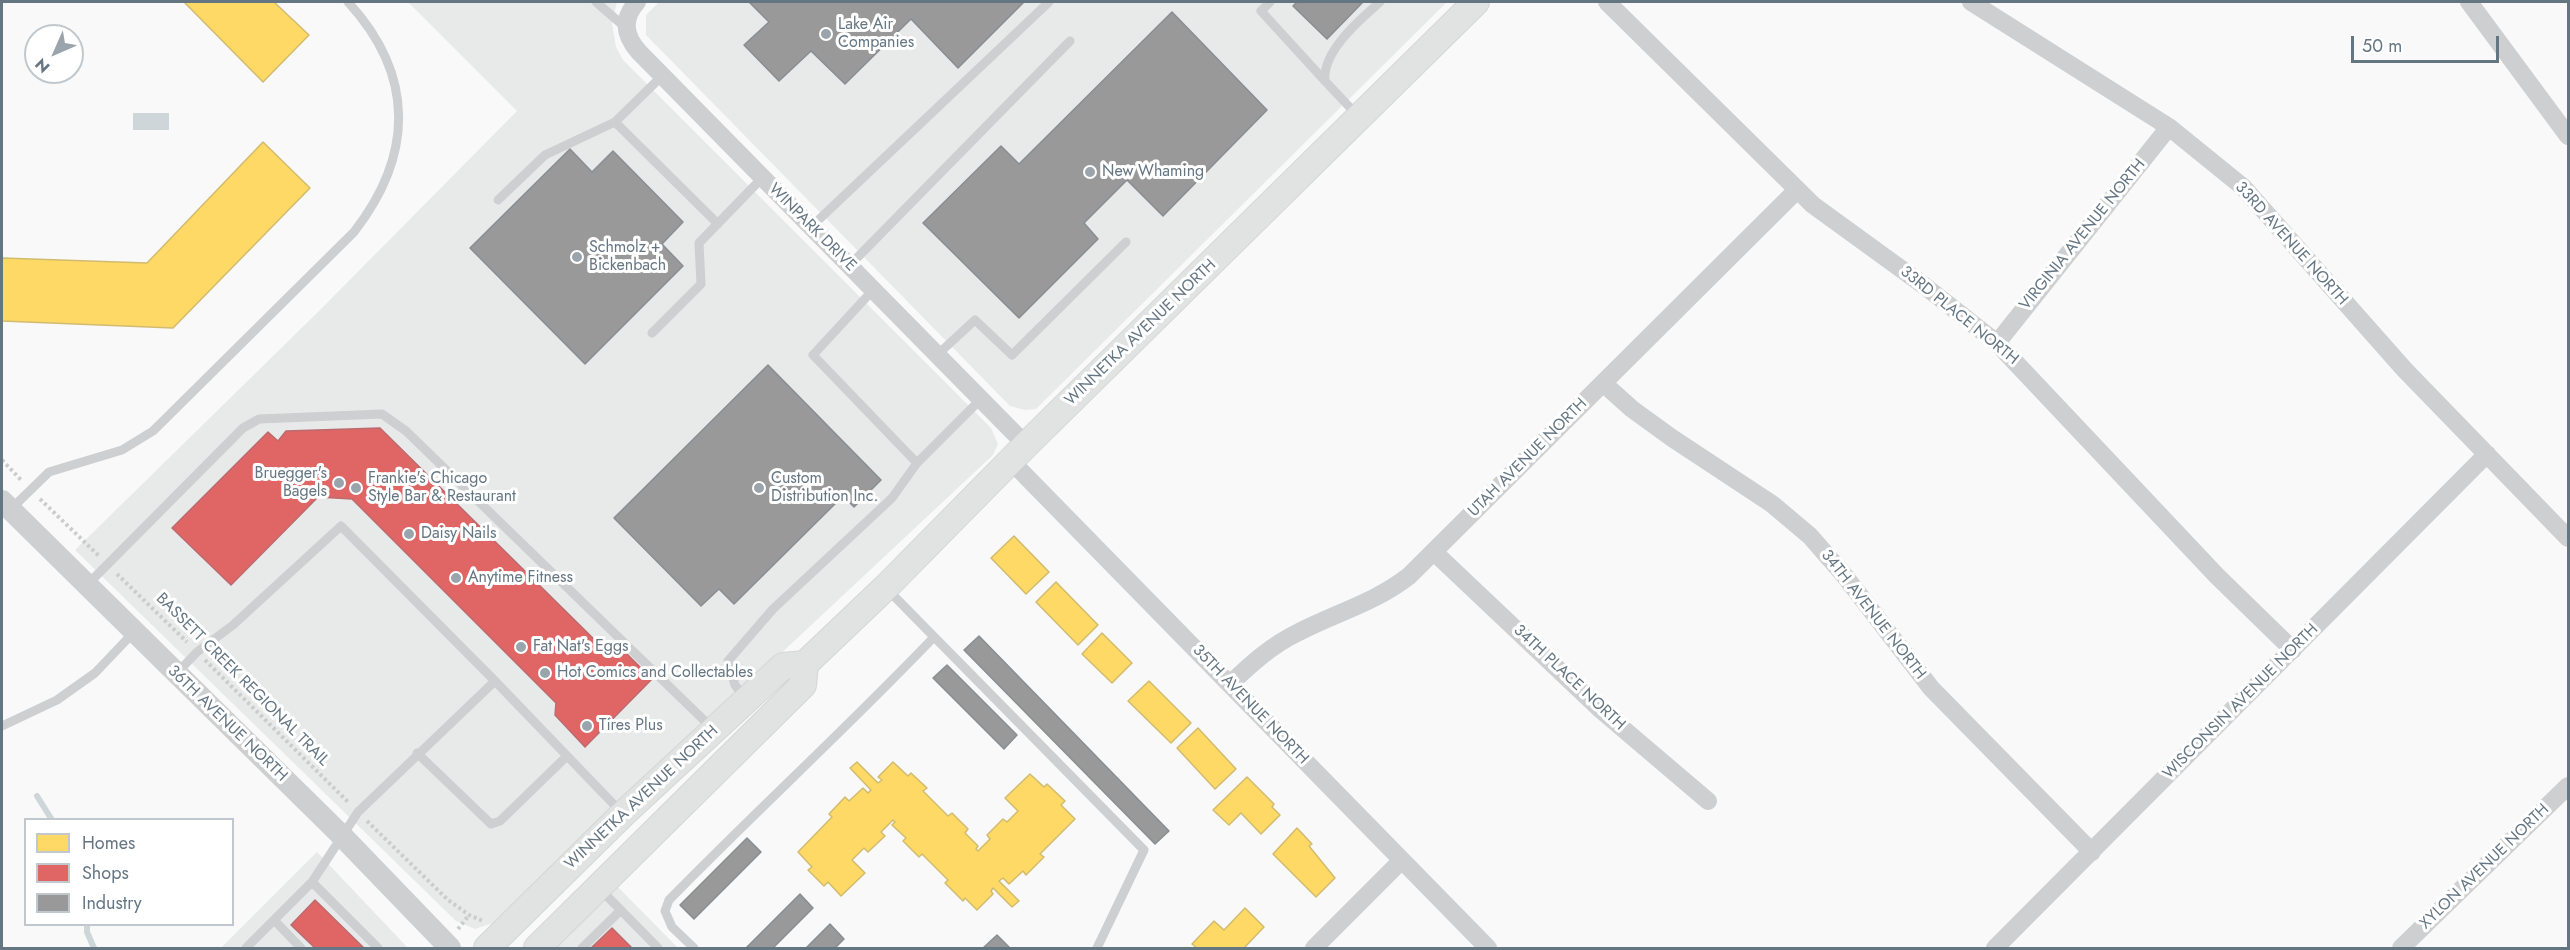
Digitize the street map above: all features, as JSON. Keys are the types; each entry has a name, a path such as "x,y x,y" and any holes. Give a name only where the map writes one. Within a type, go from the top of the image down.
{"main road":[{"name":"WINNETKA AVENUE NORTH","path":"487,948 623,814 783,666 805,664 1476,2"},
{"name":"WINNETKA AVENUE NORTH","path":"544,946 598,887 803,685 805,664"}],"street":[{"path":"625,27 627,15 637,2"},
{"name":"33RD PLACE NORTH","path":"1607,2 1796,191 1926,286 1997,343 2217,576 2293,650"},
{"name":"33RD AVENUE NORTH","path":"1971,2 2169,127 2243,187 2396,360 2568,538"},
{"path":"2469,2 2568,136"},
{"name":"WINPARK DRIVE","path":"625,27 629,40 662,76 981,399 1018,453"},
{"name":"VIRGINIA AVENUE NORTH","path":"1997,343 2169,127"},
{"name":"UTAH AVENUE NORTH","path":"1230,684 1260,655 1298,632 1388,593 1434,552 1796,191"},
{"name":"34TH AVENUE NORTH","path":"1603,383 1632,409 1672,438 1772,504 1810,537 1844,575 1931,688 2092,852"},
{"name":"35TH AVENUE NORTH","path":"1018,453 1230,684 1488,948"},
{"name":"WISCONSIN AVENUE NORTH","path":"1995,948 2487,454"},
{"name":"36TH AVENUE NORTH","path":"6,505 342,836 450,948"},
{"name":"34TH PLACE NORTH","path":"1434,552 1601,710 1708,801"},
{"name":"XYLON AVENUE NORTH","path":"2401,948 2568,786"},
{"path":"1314,948 1402,860"}],"lane":[{"path":"6,505 30,489 49,472 122,450 153,431 354,232 375,205 394,157 399,129 397,88 380,46 348,2"},
{"path":"596,2 625,27"},
{"path":"811,227 1049,2"},
{"path":"1270,2 1261,11 1359,117"},
{"path":"1325,81 1327,63 1355,26 1380,2"},
{"path":"849,266 1070,41"},
{"path":"498,200 545,155 615,122 662,76"},
{"path":"615,122 718,224"},
{"path":"652,333 701,284 699,243 762,178"},
{"path":"937,356 975,320 1012,355 1126,242"},
{"path":"873,290 813,355 917,463"},
{"path":"747,699 735,685 728,661 773,609 892,498 917,463 981,399"},
{"path":"87,585 243,428 259,419 382,414 406,430 714,729"},
{"path":"176,674 196,652 233,625 341,526 623,814"},
{"path":"885,587 1143,850 1097,948"},
{"path":"2,726 57,700 95,673 134,633"},
{"path":"693,948 672,927 665,911 669,900 735,833 804,770 934,637"},
{"path":"246,948 312,882 358,812 417,753 495,681"},
{"path":"417,753 491,824 500,821 567,756"},
{"path":"312,882 378,948"},
{"path":"598,887 658,948"},
{"path":"582,948 621,910"},
{"path":"274,920 301,948"}],"path":[{"name":"BASSETT CREEK REGIONAL TRAIL","path":"2,460 447,900 469,915"}],"shaded area":[{"path":"408,2 617,2 612,23 616,47 623,60 991,428 998,444 993,455 493,923 475,929 456,921 75,550 321,309 517,111"},
{"path":"659,2 1447,2 1036,409 1025,410 1010,406 646,35 646,15"},
{"path":"133,113 169,113 169,130 133,130"},
{"path":"317,852 408,948 221,948"},
{"path":"618,887 678,948 555,948"}],"building: Homes":[{"path":"184,2 274,2 309,35 263,82"},
{"path":"263,142 310,188 173,328 2,321 2,258 147,263"},
{"path":"1014,536 1049,572 1026,594 991,558"},
{"path":"1056,582 1098,625 1078,645 1036,602"},
{"path":"1102,633 1132,663 1112,683 1082,654"},
{"path":"1149,681 1191,723 1171,743 1128,701"},
{"path":"1198,728 1236,769 1215,789 1177,748"},
{"path":"857,762 878,783 882,780 878,777 893,762 908,776 911,773 927,788 923,791 948,816 952,813 968,829 965,833 978,846 976,849 978,851 990,839 987,835 1003,819 1007,822 1018,811 1005,798 1030,774 1044,787 1047,784 1065,801 1061,805 1075,819 1040,854 1044,857 1026,875 1023,871 1009,884 1003,878 999,881 1019,901 1012,907 993,888 991,891 993,894 977,910 965,898 963,901 945,883 948,880 922,854 919,857 903,841 906,838 892,825 895,822 893,820 881,832 885,836 868,852 864,848 852,860 865,873 841,896 828,882 824,886 808,870 812,867 798,852 832,817 829,814 845,797 849,801 863,788 868,793 871,790 850,768"},
{"path":"1247,777 1274,804 1272,807 1280,815 1261,834 1241,813 1229,825 1213,810"},
{"path":"1297,828 1312,844 1309,846 1335,878 1316,897 1273,854"},
{"path":"1245,908 1264,927 1244,948 1197,948 1192,944 1214,921 1224,930"}],"building: Shops":[{"path":"380,428 608,653 617,644 652,679 585,747 555,715 556,703 352,499 318,497 231,585 172,528 268,432 278,441 286,431"},
{"path":"315,900 364,948 315,948 291,925"},
{"path":"612,928 632,948 591,948"}],"building: Industry":[{"name":"Lake Air Companies","path":"749,2 1024,2 958,68 911,19 845,84 811,51 779,81 744,45 769,22"},
{"path":"1297,2 1363,2 1327,39 1293,6"},
{"name":"New Whaming","path":"1172,12 1267,110 1163,216 1127,180 1084,223 1098,239 1019,318 923,223 1001,146 1019,164"},
{"name":"Schmolz + Bickenbach","path":"570,149 592,172 613,151 683,222 662,244 683,266 585,364 470,248"},
{"name":"Custom Distribution Inc.","path":"768,365 881,480 854,507 843,496 734,604 719,589 701,606 614,518"},
{"path":"979,636 1169,831 1155,844 964,650"},
{"path":"947,665 1017,735 1004,749 933,678"},
{"path":"747,838 761,852 694,919 680,905"},
{"path":"800,894 813,908 773,948 746,948"},
{"path":"830,924 844,939 835,948 806,948"},
{"path":"997,935 1010,948 983,948"}],"waterway":[{"path":"37,796 51,818"},
{"path":"87,926 87,932 94,948"}],"place":[{"name":"Lake Air Companies","path":"826,34"},
{"name":"New Whaming","path":"1090,172"},
{"name":"Schmolz + Bickenbach","path":"577,257"},
{"name":"Bruegger's Bagels","path":"339,483"},
{"name":"Frankie's Chicago Style Bar & Restaurant","path":"356,488"},
{"name":"Custom Distribution Inc.","path":"759,488"},
{"name":"Daisy Nails","path":"409,534"},
{"name":"Anytime Fitness","path":"456,578"},
{"name":"Fat Nat's Eggs","path":"521,647"},
{"name":"Hot Comics and Collectables","path":"545,673"},
{"name":"Tires Plus","path":"587,726"}]}
